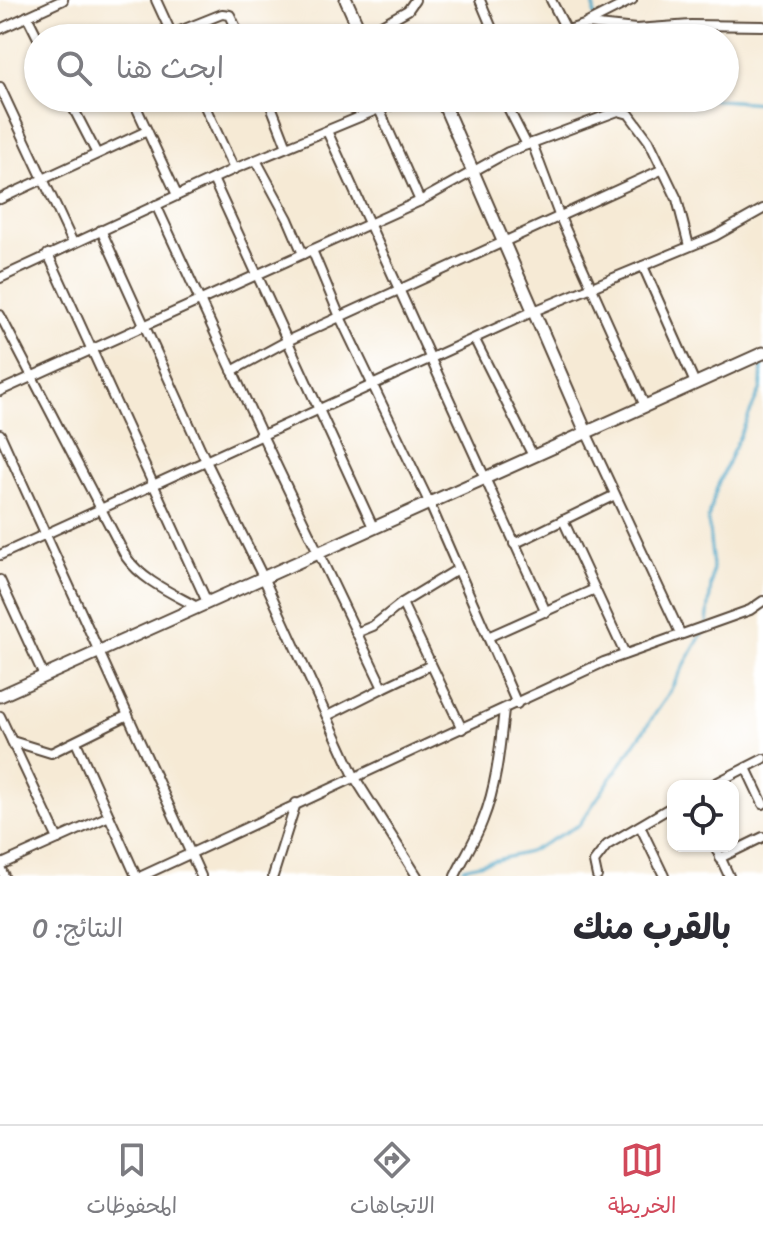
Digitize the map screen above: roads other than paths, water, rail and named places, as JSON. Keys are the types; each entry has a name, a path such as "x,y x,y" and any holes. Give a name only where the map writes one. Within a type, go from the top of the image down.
{"street":[{"path":"0,29 63,0"},
{"path":"156,0 164,24"},
{"path":"346,0 356,24"},
{"path":"384,24 408,10 414,0"},
{"path":"480,0 490,24"},
{"path":"551,0 563,24"},
{"path":"587,24 632,0"},
{"path":"199,24 222,14 230,15 234,24"},
{"path":"27,16 31,24"},
{"path":"739,26 763,26"},
{"path":"0,87 73,243"},
{"path":"75,112 96,152"},
{"path":"138,112 177,195"},
{"path":"208,112 234,169"},
{"path":"273,112 287,147"},
{"path":"0,278 234,169 372,112"},
{"path":"380,112 420,201"},
{"path":"447,112 586,432 680,633"},
{"path":"511,112 530,144 590,287 645,406"},
{"path":"0,391 420,201 508,152 617,112"},
{"path":"626,112 641,128 677,199 689,246"},
{"path":"0,199 147,131"},
{"path":"327,131 546,612"},
{"path":"256,160 374,384 517,704"},
{"path":"232,371 287,341 504,239 661,170"},
{"path":"213,179 373,527"},
{"path":"156,205 383,688"},
{"path":"0,555 534,311 715,236 763,209"},
{"path":"101,230 355,778 417,876"},
{"path":"48,254 153,485 202,605"},
{"path":"643,266 695,383"},
{"path":"0,315 122,549 139,572 202,605"},
{"path":"475,340 533,456"},
{"path":"0,696 763,353"},
{"path":"0,434 201,876"},
{"path":"514,544 615,495"},
{"path":"563,520 625,654"},
{"path":"356,633 373,626 402,603 458,569"},
{"path":"0,580 44,676"},
{"path":"488,637 595,589"},
{"path":"142,876 625,654 750,610 763,601"},
{"path":"402,603 462,729"},
{"path":"327,716 431,665"},
{"path":"458,874 490,801 504,709"},
{"path":"12,741 49,753 128,715"},
{"path":"0,716 58,839"},
{"path":"76,742 136,876"},
{"path":"722,780 763,759"},
{"path":"746,768 763,804"},
{"path":"273,876 296,803"},
{"path":"597,876 594,862 602,850 667,810"},
{"path":"4,876 0,866 109,816"},
{"path":"640,826 664,876"},
{"path":"720,858 763,837"},
{"path":"718,852 724,873"}],"waterway":[{"path":"594,0 594,16"},
{"path":"739,101 763,103"},
{"path":"707,623 713,567 708,519 717,487 761,388 762,358"},
{"path":"463,868 529,852 579,825 666,698 704,630"},
{"path":"440,876 456,870"}]}
